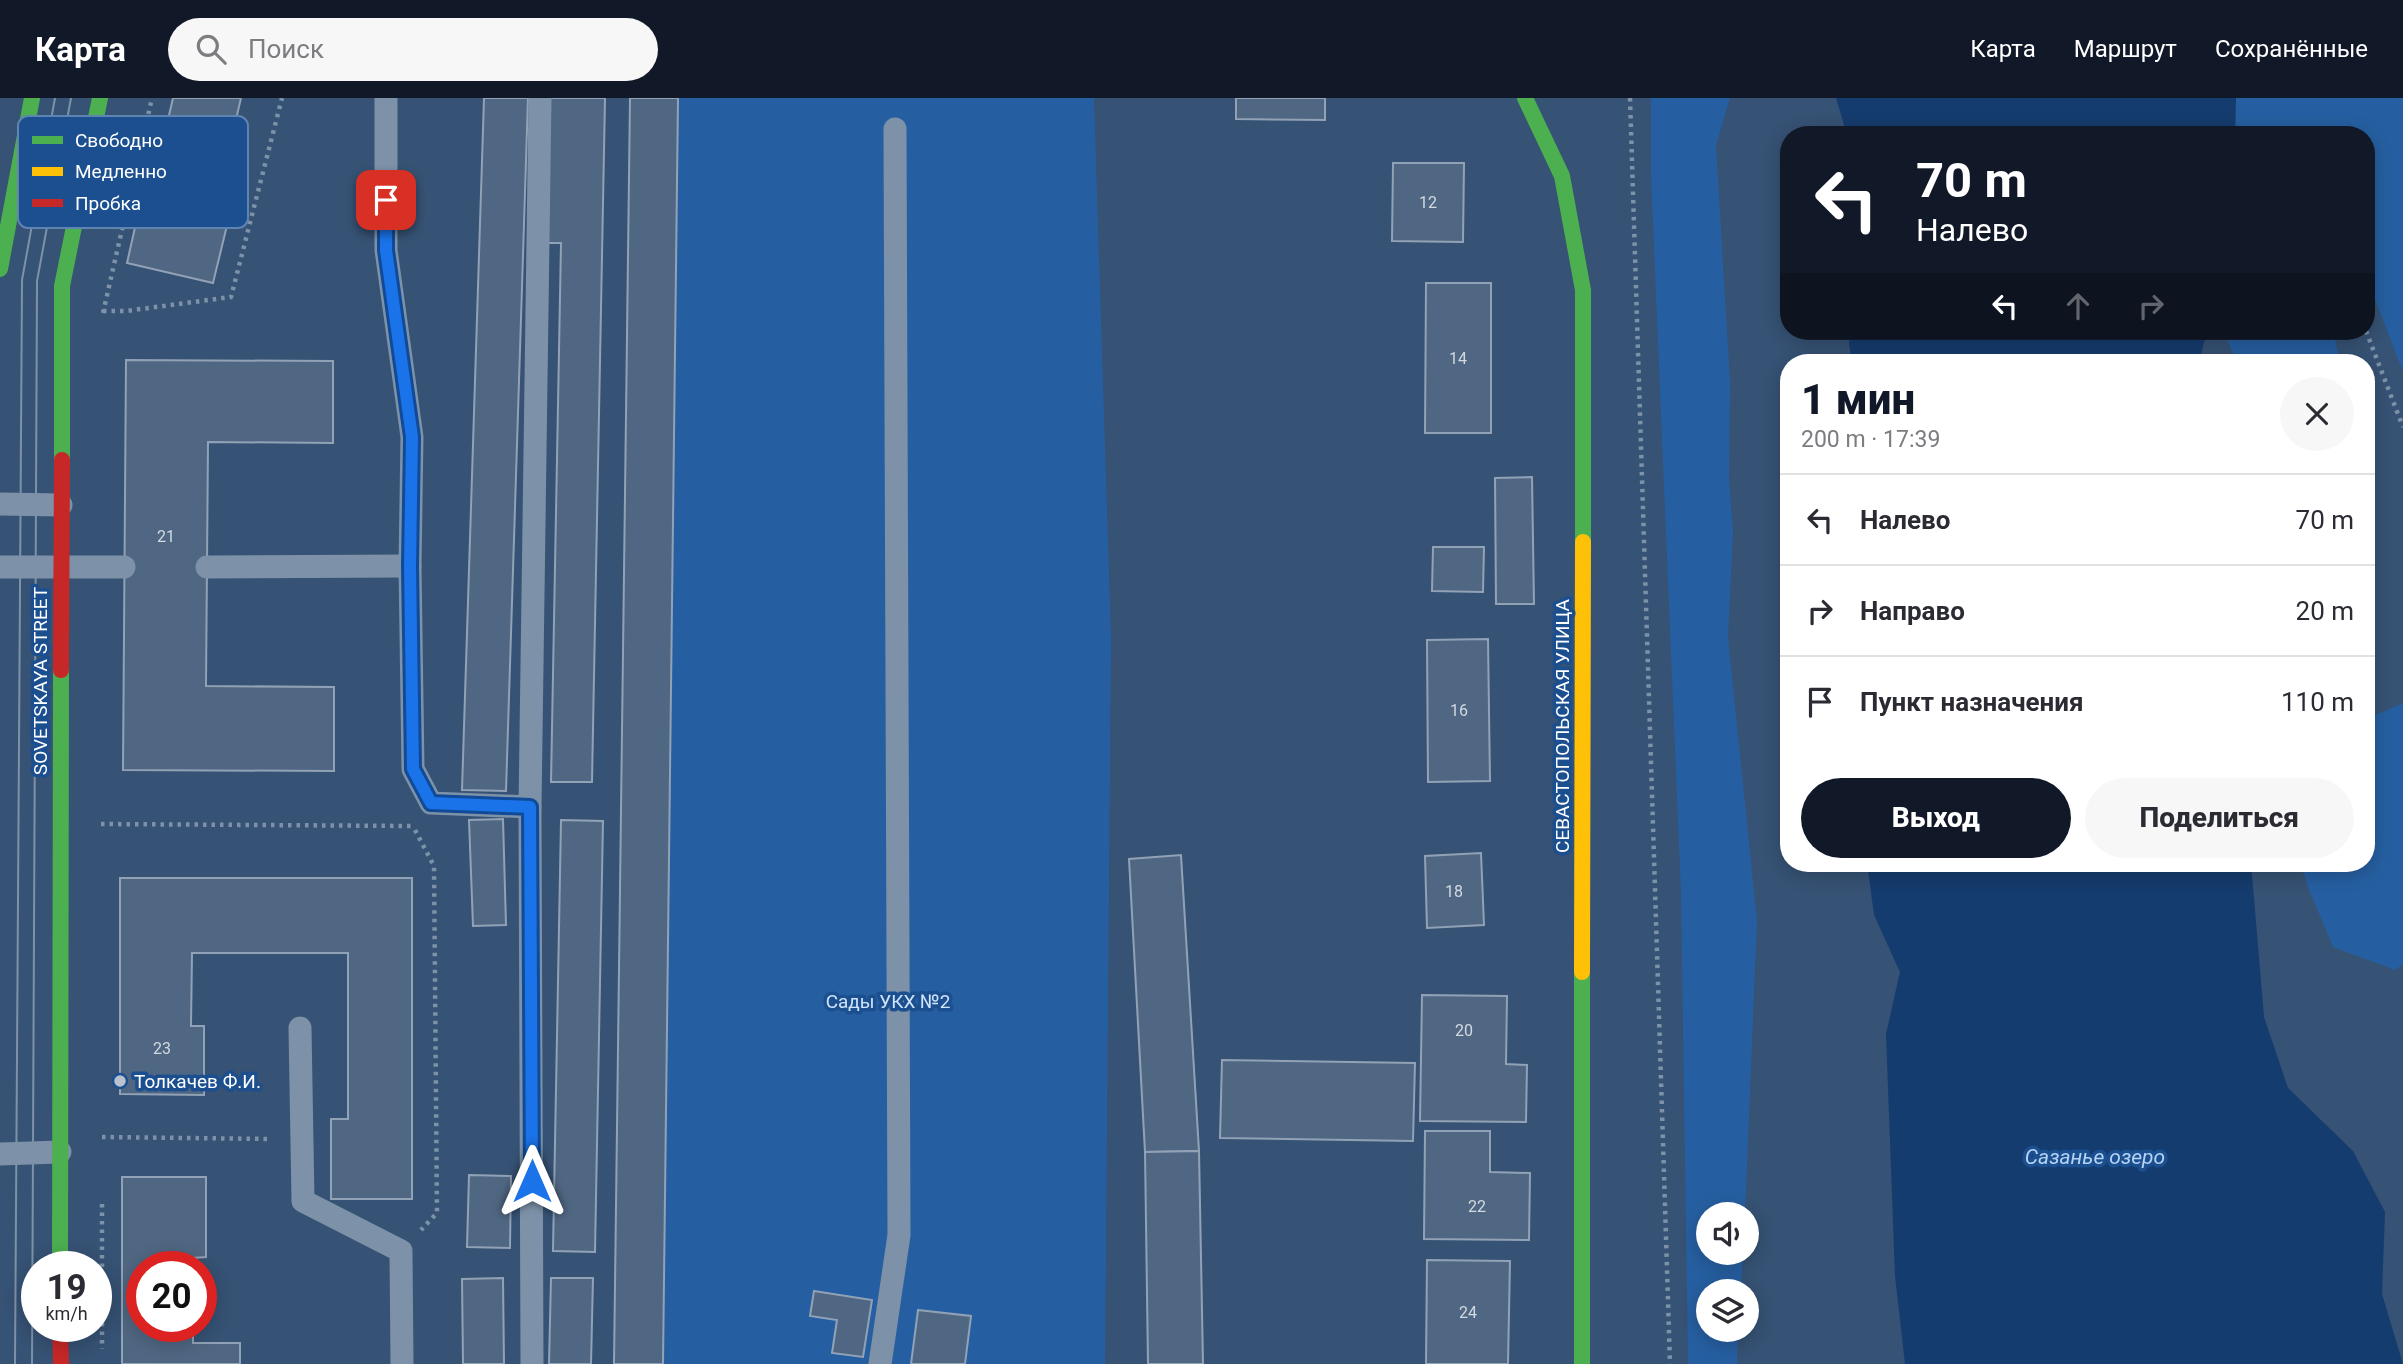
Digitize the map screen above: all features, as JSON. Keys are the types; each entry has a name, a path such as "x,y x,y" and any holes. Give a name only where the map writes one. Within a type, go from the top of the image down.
{"main road":[{"path":"29,116 32,98"},
{"name":"SOVETSKAYA STREET","path":"96,116 100,98"},
{"name":"СЕВАСТОПОЛЬСКАЯ УЛИЦА","path":"1525,98 1562,176 1583,290 1582,1364"},
{"path":"0,268 18,172"},
{"name":"SOVETSKAYA STREET","path":"60,1251 62,286 74,228"},
{"path":"60,1342 61,1364"}],"lane":[{"path":"386,98 386,250 412,437 410,566 413,769 431,803 530,807"},
{"path":"532,1364 530,807 540,98"},
{"path":"880,1364 899,1235 895,129"},
{"path":"0,505 61,505"},
{"path":"207,567 410,566"},
{"path":"0,568 124,567"},
{"path":"300,1028 303,1201 401,1251 402,1364"},
{"path":"0,1154 60,1152"}],"path":[{"path":"148,116 152,98"},
{"path":"103,311 126,311 231,298 282,98"},
{"path":"1630,98 1670,1364"},
{"path":"103,325 103,311 122,228"},
{"path":"2375,355 2403,428"},
{"path":"101,811 101,824 413,826 434,866 437,1213 401,1251"},
{"path":"102,1150 102,1137 302,1139"},
{"path":"102,1203 102,1361"}],"green space":[{"name":"Сады УКХ №2","path":"678,98 1094,98 1111,638 1105,1364 663,1364"},
{"path":"1651,98 1730,98 1716,145 1730,382 1729,478 1733,532 1728,637 1757,921 1745,1202 1696,1202 1696,1265 1742,1265 1742,1279 1696,1279 1696,1342 1738,1342 1737,1364 1688,1364 1681,892 1651,176"},
{"path":"2236,98 2403,98 2403,372 2375,299 2375,126 2235,126"},
{"path":"2227,340 2335,340 2338,354 2233,354"},
{"path":"2403,703 2403,964 2395,970 2333,947 2304,872 2375,872 2375,715"}],"water":[{"path":"1836,98 2236,98 2235,126 1844,126"},
{"path":"1849,340 2205,340 2201,354 1851,354"},
{"name":"Сазанье озеро","path":"1868,872 2252,872 2264,1017 2288,1088 2353,1151 2385,1212 2382,1294 2403,1364 1905,1364 1895,1276 1886,1034 1900,972 1874,915"}],"building":[{"path":"173,98 241,98 237,116 169,116"},
{"path":"484,98 528,98 506,791 462,790"},
{"path":"549,98 605,98 592,782 551,782 561,243 546,243"},
{"path":"630,98 678,98 663,1364 614,1364"},
{"path":"1236,98 1325,98 1325,120 1236,119"},
{"path":"1393,163 1464,163 1463,242 1392,241"},
{"path":"135,228 226,228 213,283 127,263"},
{"path":"1426,283 1491,283 1491,433 1425,433"},
{"path":"126,360 333,361 333,443 208,442 206,686 334,687 334,771 123,770"},
{"path":"1532,477 1534,604 1496,604 1495,478"},
{"path":"1433,547 1484,547 1483,592 1432,591"},
{"path":"1488,639 1490,781 1428,782 1427,640"},
{"path":"503,819 506,925 473,926 469,820"},
{"path":"561,820 603,821 595,1252 553,1251"},
{"path":"1481,853 1484,925 1427,928 1425,856"},
{"path":"1181,855 1199,1151 1145,1152 1129,859"},
{"path":"120,878 412,878 412,1199 331,1199 331,1119 348,1119 348,953 192,953 191,1026 204,1026 204,1095 120,1094"},
{"path":"1422,995 1507,996 1506,1064 1527,1065 1526,1122 1420,1121"},
{"path":"1222,1060 1415,1063 1413,1141 1220,1138"},
{"path":"1425,1131 1490,1131 1490,1172 1530,1173 1529,1240 1424,1239"},
{"path":"1199,1151 1203,1364 1148,1364 1145,1152"},
{"path":"469,1175 511,1176 510,1248 467,1247"},
{"path":"122,1177 206,1177 206,1251 126,1251 126,1342 240,1343 240,1364 122,1364"},
{"path":"1427,1260 1510,1261 1508,1364 1426,1364"},
{"path":"503,1278 504,1364 463,1364 462,1279"},
{"path":"551,1278 593,1278 591,1364 549,1364"},
{"path":"814,1291 872,1300 863,1357 832,1353 837,1320 810,1316"},
{"path":"918,1310 971,1316 965,1364 911,1364"}],"tram line":[{"path":"52,116 55,98"},
{"path":"68,116 71,98"},
{"path":"15,1364 22,280 31,228"},
{"path":"32,1364 37,281 47,228"}],"traffic: fast":[{"path":"29,116 32,98"},
{"path":"96,116 100,98"},
{"path":"1525,98 1562,176 1583,290 1583,542"},
{"path":"0,269 18,173"},
{"path":"62,460 62,286 74,228"},
{"path":"60,1251 61,670"},
{"path":"1582,972 1582,1364"}],"traffic: slow":[{"path":"1582,972 1583,542"}],"traffic: jam":[{"path":"61,670 62,460"},
{"path":"60,1342 61,1364"}],"place":[{"name":"Толкачев Ф.И.","path":"120,1081"}],"route":[{"path":"386,200 386,250 412,437 410,566 413,769 431,803 530,807 532,1181"}]}
